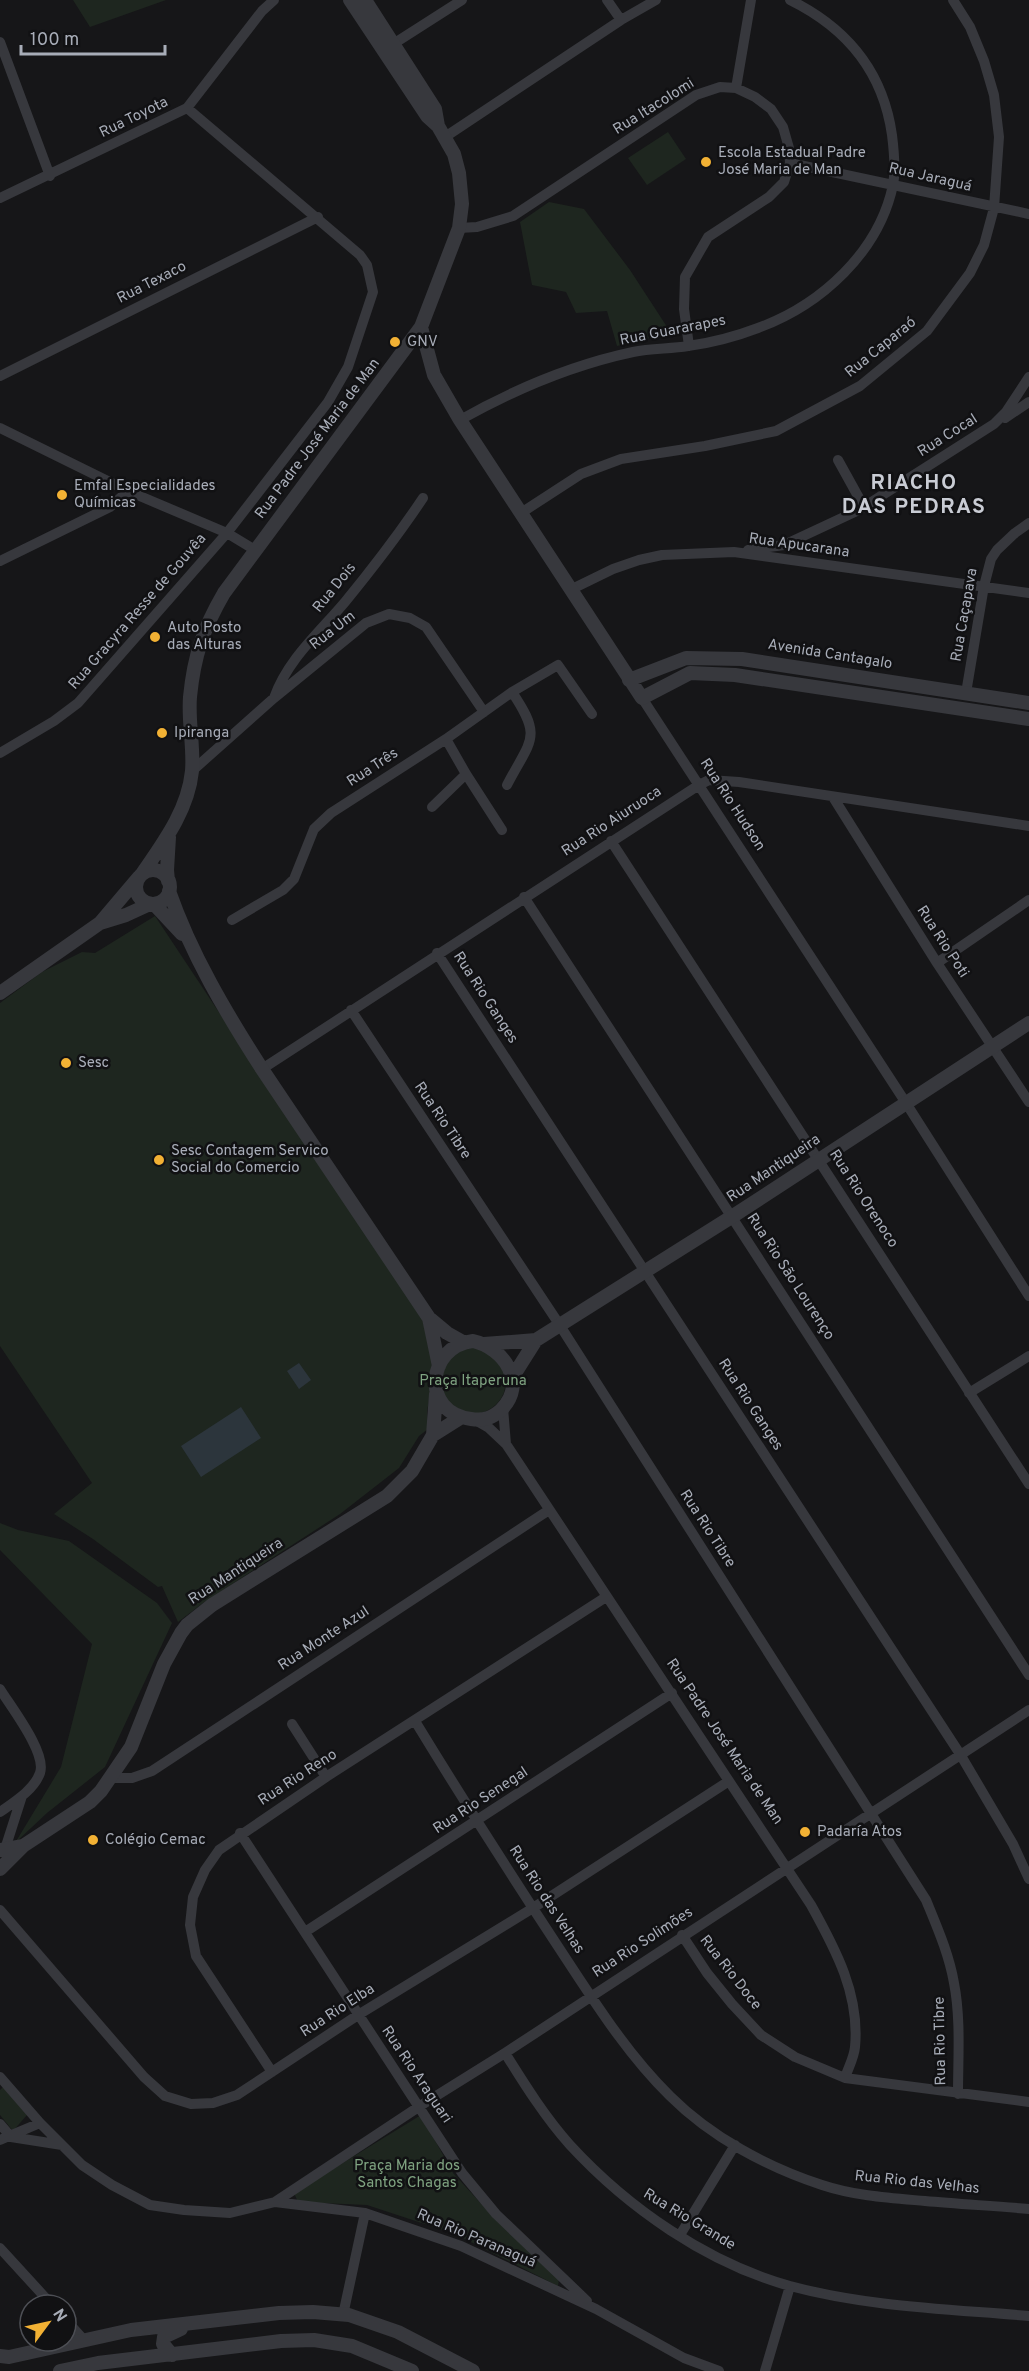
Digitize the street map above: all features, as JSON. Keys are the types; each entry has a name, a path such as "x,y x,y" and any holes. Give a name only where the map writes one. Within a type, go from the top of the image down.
{"street":[{"name":"Rua Toyota","path":"0,198 50,176 187,108 262,11 274,0"},
{"name":"Rua Padre José Maria de Man","path":"350,0 388,47"},
{"name":"Rua Padre José Maria de Man","path":"169,835 181,812 192,771 190,697 200,639 206,623 255,550 421,327 459,228 462,204 459,173 454,154 441,131 426,116 364,0"},
{"path":"388,47 462,0"},
{"path":"607,0 621,20"},
{"path":"441,131 656,0"},
{"path":"689,346 684,309 685,277 708,237 769,197 784,182 790,163 789,148 783,127 771,110 755,97 736,88 751,0"},
{"name":"Rua Guararapes","path":"460,420 508,393 546,378 635,351 689,346 759,328 819,294 846,273 864,251 879,226 893,185 895,161 885,102 875,75 859,52 813,11 790,0"},
{"name":"Rua Caparaó","path":"521,513 581,474 621,459 696,448 776,431 860,386 927,331 970,273 984,245 994,208 999,137 994,95 984,61 970,27 953,0"},
{"path":"0,42 50,176"},
{"name":"Rua Itacolomi","path":"459,228 477,227 513,216 696,95 720,87 736,88"},
{"name":"Rua Gracyra Resse de Gouvêa","path":"0,753 54,722 78,703 227,532 328,402 348,367 370,305 373,292 367,265 360,255 187,108"},
{"name":"Rua Jaraguá","path":"790,163 1029,214"},
{"name":"Rua Texaco","path":"0,376 318,217"},
{"name":"Rua Rio Hudson","path":"421,327 434,375 460,420 906,1103 1029,1296"},
{"name":"Rua Cocal","path":"734,552 784,545 864,507 994,424 1006,412 1029,377"},
{"path":"994,424 1029,402"},
{"path":"0,428 128,491 227,532 255,550"},
{"path":"838,460 864,507"},
{"path":"0,561 110,507 128,491"},
{"name":"Rua Dois","path":"274,698 285,671 345,601 423,498"},
{"name":"Rua Caçapava","path":"966,693 984,586 991,559 997,549 1029,523"},
{"name":"Rua Apucarana","path":"570,590 613,569 639,560 662,555 734,552 1029,593"},
{"name":"Rua Um","path":"192,771 274,698 366,623 389,614 410,618 426,627 484,712"},
{"name":"Avenida Cantagalo","path":"629,680 686,658 742,659 1029,703"},
{"name":"Rua Três","path":"232,920 283,890 294,879 314,829 331,813 446,739 512,692 558,665 592,714"},
{"path":"642,698 690,674 735,675 1029,719"},
{"path":"507,786 531,740 532,727 512,692"},
{"path":"446,739 502,830"},
{"path":"432,807 466,774"},
{"name":"Rua Rio Aiuruoca","path":"262,1069 437,953 710,780 739,782 1029,826"},
{"name":"Rua Rio Poti","path":"833,796 937,963 1029,1102"},
{"path":"169,835 137,881 136,892 144,902 152,904 190,943"},
{"path":"169,835 166,870 169,886 190,943 238,1031 429,1318 447,1333 463,1342"},
{"name":"Rua Rio Orenoco","path":"611,841 1029,1484"},
{"path":"0,993 100,923 141,875 157,871 169,886"},
{"path":"100,923 126,915 165,898 169,886"},
{"name":"Rua Rio São Lourenço","path":"524,897 1029,1675"},
{"path":"937,963 1029,900"},
{"name":"Rua Rio Ganges","path":"437,953 960,1754 1013,1844 1029,1879"},
{"name":"Rua Rio Tibre","path":"351,1010 559,1324 926,1900 955,1984 958,2094"},
{"name":"Rua Mantiqueira","path":"512,1378 536,1340 559,1324 733,1216 1029,1023"},
{"path":"429,1318 439,1366"},
{"path":"484,1344 536,1340"},
{"path":"473,1341 484,1344 500,1354 506,1363 512,1378 508,1401 494,1416 486,1419 460,1418 443,1406 436,1394 435,1384 439,1366 450,1350 463,1342 473,1341"},
{"path":"969,1393 1029,1356"},
{"name":"Rua Mantiqueira","path":"2,1867 23,1846 90,1802 111,1778 131,1747 165,1664 187,1625 212,1605 387,1496 412,1471 433,1435 436,1394"},
{"name":"Rua Padre José Maria de Man","path":"503,1408 507,1444"},
{"name":"Rua Mantiqueira","path":"433,1435 460,1418"},
{"name":"Rua Padre José Maria de Man","path":"475,1420 489,1428 507,1444 606,1597 788,1868 832,1943 847,1978 855,2011 855,2050 845,2078"},
{"name":"Rua Monte Azul","path":"111,1778 132,1778 152,1771 549,1510"},
{"name":"Rua Rio Reno","path":"273,2072 196,1956 190,1925 193,1897 205,1870 219,1850 240,1833 606,1597"},
{"path":"0,1689 41,1759 40,1774 22,1796 0,1812"},
{"name":"Rua Rio Senegal","path":"305,1932 672,1693"},
{"name":"Rua Rio Solimões","path":"275,2202 1029,1710"},
{"name":"Rua Rio das Velhas","path":"414,1721 477,1822 591,1995 643,2066 671,2097 735,2145 778,2168 814,2182 864,2195 1029,2209"},
{"path":"292,1724 326,1777"},
{"name":"Rua Rio Elba","path":"0,1910 144,2077 165,2096 191,2104 213,2103 237,2095 358,2015 533,1908 729,1781"},
{"path":"2,1867 2,1849 22,1796"},
{"name":"Rua Rio Araguari","path":"240,1833 462,2173 496,2214 596,2309"},
{"name":"Rua Mantiqueira","path":"2,1849 23,1846"},
{"name":"Rua Rio Doce","path":"682,1935 719,1988 761,2035 795,2057 845,2078 1029,2102"},
{"name":"Rua Rio Grande","path":"505,2053 538,2105 570,2145 641,2211 717,2258 790,2286 880,2303 1029,2316"},
{"name":"Rua Rio Paranaguá","path":"0,2078 82,2165 112,2185 150,2205 184,2210 230,2212 275,2202 365,2213 461,2246 596,2309 684,2358 719,2371"},
{"path":"5,2139 40,2123"},
{"path":"0,2124 5,2139"},
{"path":"5,2139 62,2145"},
{"path":"680,2235 735,2145"},
{"path":"343,2315 365,2213"},
{"path":"0,2248 41,2293"},
{"path":"765,2371 790,2286"},
{"path":"0,2356 9,2357 130,2330 279,2313 313,2312 343,2315 398,2332 473,2371"},
{"path":"172,2355 163,2343 164,2337 203,2322"},
{"path":"78,2333 84,2340"},
{"path":"60,2371 98,2363 281,2341 314,2340 352,2346 412,2371"}],"green space":[{"path":"73,0 166,0 90,27"},
{"path":"668,132 686,159 647,185 628,158"},
{"path":"549,202 584,209 630,270 671,333 617,346 607,311 576,313 566,292 532,285 520,222"},
{"name":"Sesc Contagem Servico Social do Comercio","path":"155,916 422,1318 435,1363 427,1412 428,1429 419,1436 399,1468 340,1514 203,1603 178,1622 162,1586 158,1587 93,1539 54,1514 92,1483 0,1346 0,1003 42,972 82,952 95,953"},
{"name":"Praça Itaperuna","path":"473,1348 486,1351 496,1358 503,1368 506,1381 503,1394 496,1404 486,1411 473,1414 460,1411 450,1404 443,1394 440,1381 443,1368 450,1358 460,1351"},
{"path":"0,1523 18,1530 69,1541 157,1603 172,1623 105,1767 47,1813 15,1843 61,1767 92,1644 0,1550"},
{"path":"3,2087 27,2115 13,2131 0,2115 0,2090"},
{"name":"Praça Maria dos Santos Chagas","path":"421,2115 453,2173 497,2221 559,2279 558,2286 455,2234 367,2205 298,2202 294,2193"}],"shaded area":[{"path":"299,1363 311,1380 299,1389 287,1371"},
{"path":"241,1407 261,1438 201,1477 181,1446"}],"place":[{"name":"Escola Estadual Padre José Maria de Man","path":"706,162"},
{"name":"GNV","path":"395,342"},
{"name":"Emfal Especialidades Químicas","path":"62,495"},
{"name":"Auto Posto das Alturas","path":"155,637"},
{"name":"Ipiranga","path":"162,733"},
{"name":"Sesc","path":"66,1063"},
{"name":"Sesc Contagem Servico Social do Comercio","path":"159,1160"},
{"name":"Padaría Atos","path":"805,1832"},
{"name":"Colégio Cemac","path":"93,1840"}],"district":[{"name":"RIACHO DAS PEDRAS","path":"914,495"}]}
